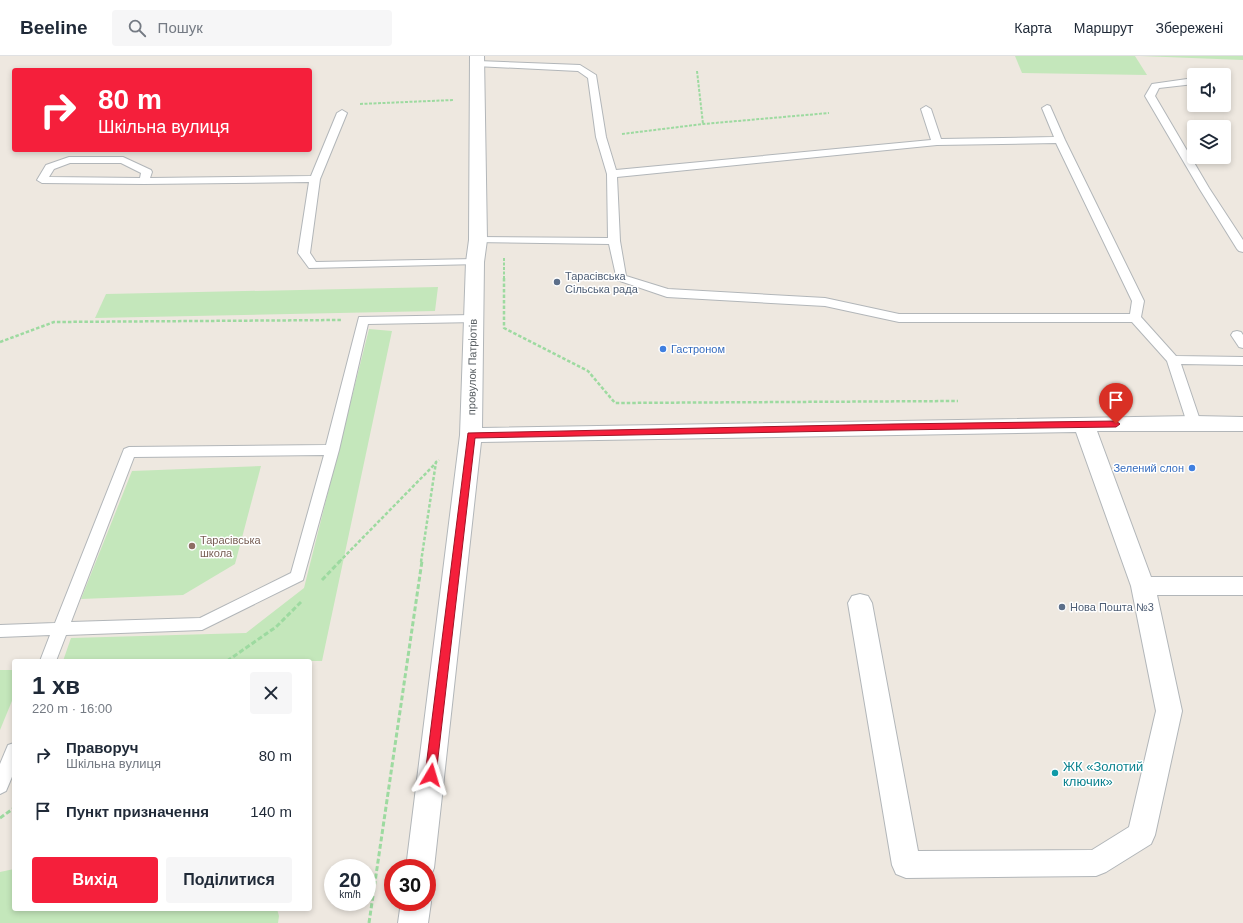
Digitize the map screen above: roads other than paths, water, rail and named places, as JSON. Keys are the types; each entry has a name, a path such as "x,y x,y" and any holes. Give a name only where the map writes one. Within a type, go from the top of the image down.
{"street":[{"name":"провулок Патріотів","path":"421,859 471,435 472,319 475,262 478,240 477,60"},
{"path":"471,435 885,427 1194,423 1243,424"},
{"path":"860,603 906,865 1096,863 1141,835 1169,711 1143,586 1084,425"},
{"path":"1143,586 1243,586"},
{"path":"414,923 415,911"}],"lane":[{"path":"477,60 580,68 593,77 601,137 612,174 614,241 621,278 667,293 825,302 899,318 1135,318 1173,360 1194,423"},
{"path":"1187,82 1155,86 1150,96 1204,188 1243,249"},
{"path":"1047,108 1060,140 1138,301 1135,318"},
{"path":"926,109 937,142"},
{"path":"342,113 315,179 304,253 313,266 475,262"},
{"path":"612,174 937,142 1060,140"},
{"path":"144,181 147,172 123,160 69,160 50,167 42,180 144,181 315,179"},
{"path":"478,240 614,241"},
{"path":"0,631 202,624 298,576 332,450 362,320 472,319"},
{"path":"1173,360 1243,361"},
{"path":"49,659 129,452 332,450"},
{"path":"0,786 12,755"}],"place":[{"name":"Тарасівська Сільська рада","path":"557,282"},
{"name":"Гастроном","path":"663,349"},
{"name":"Зелений слон","path":"1192,468"},
{"name":"Тарасівська школа","path":"192,546"},
{"name":"Нова Пошта №3","path":"1062,607"},
{"name":"ЖК «Золотий ключик»","path":"1055,773"}]}
